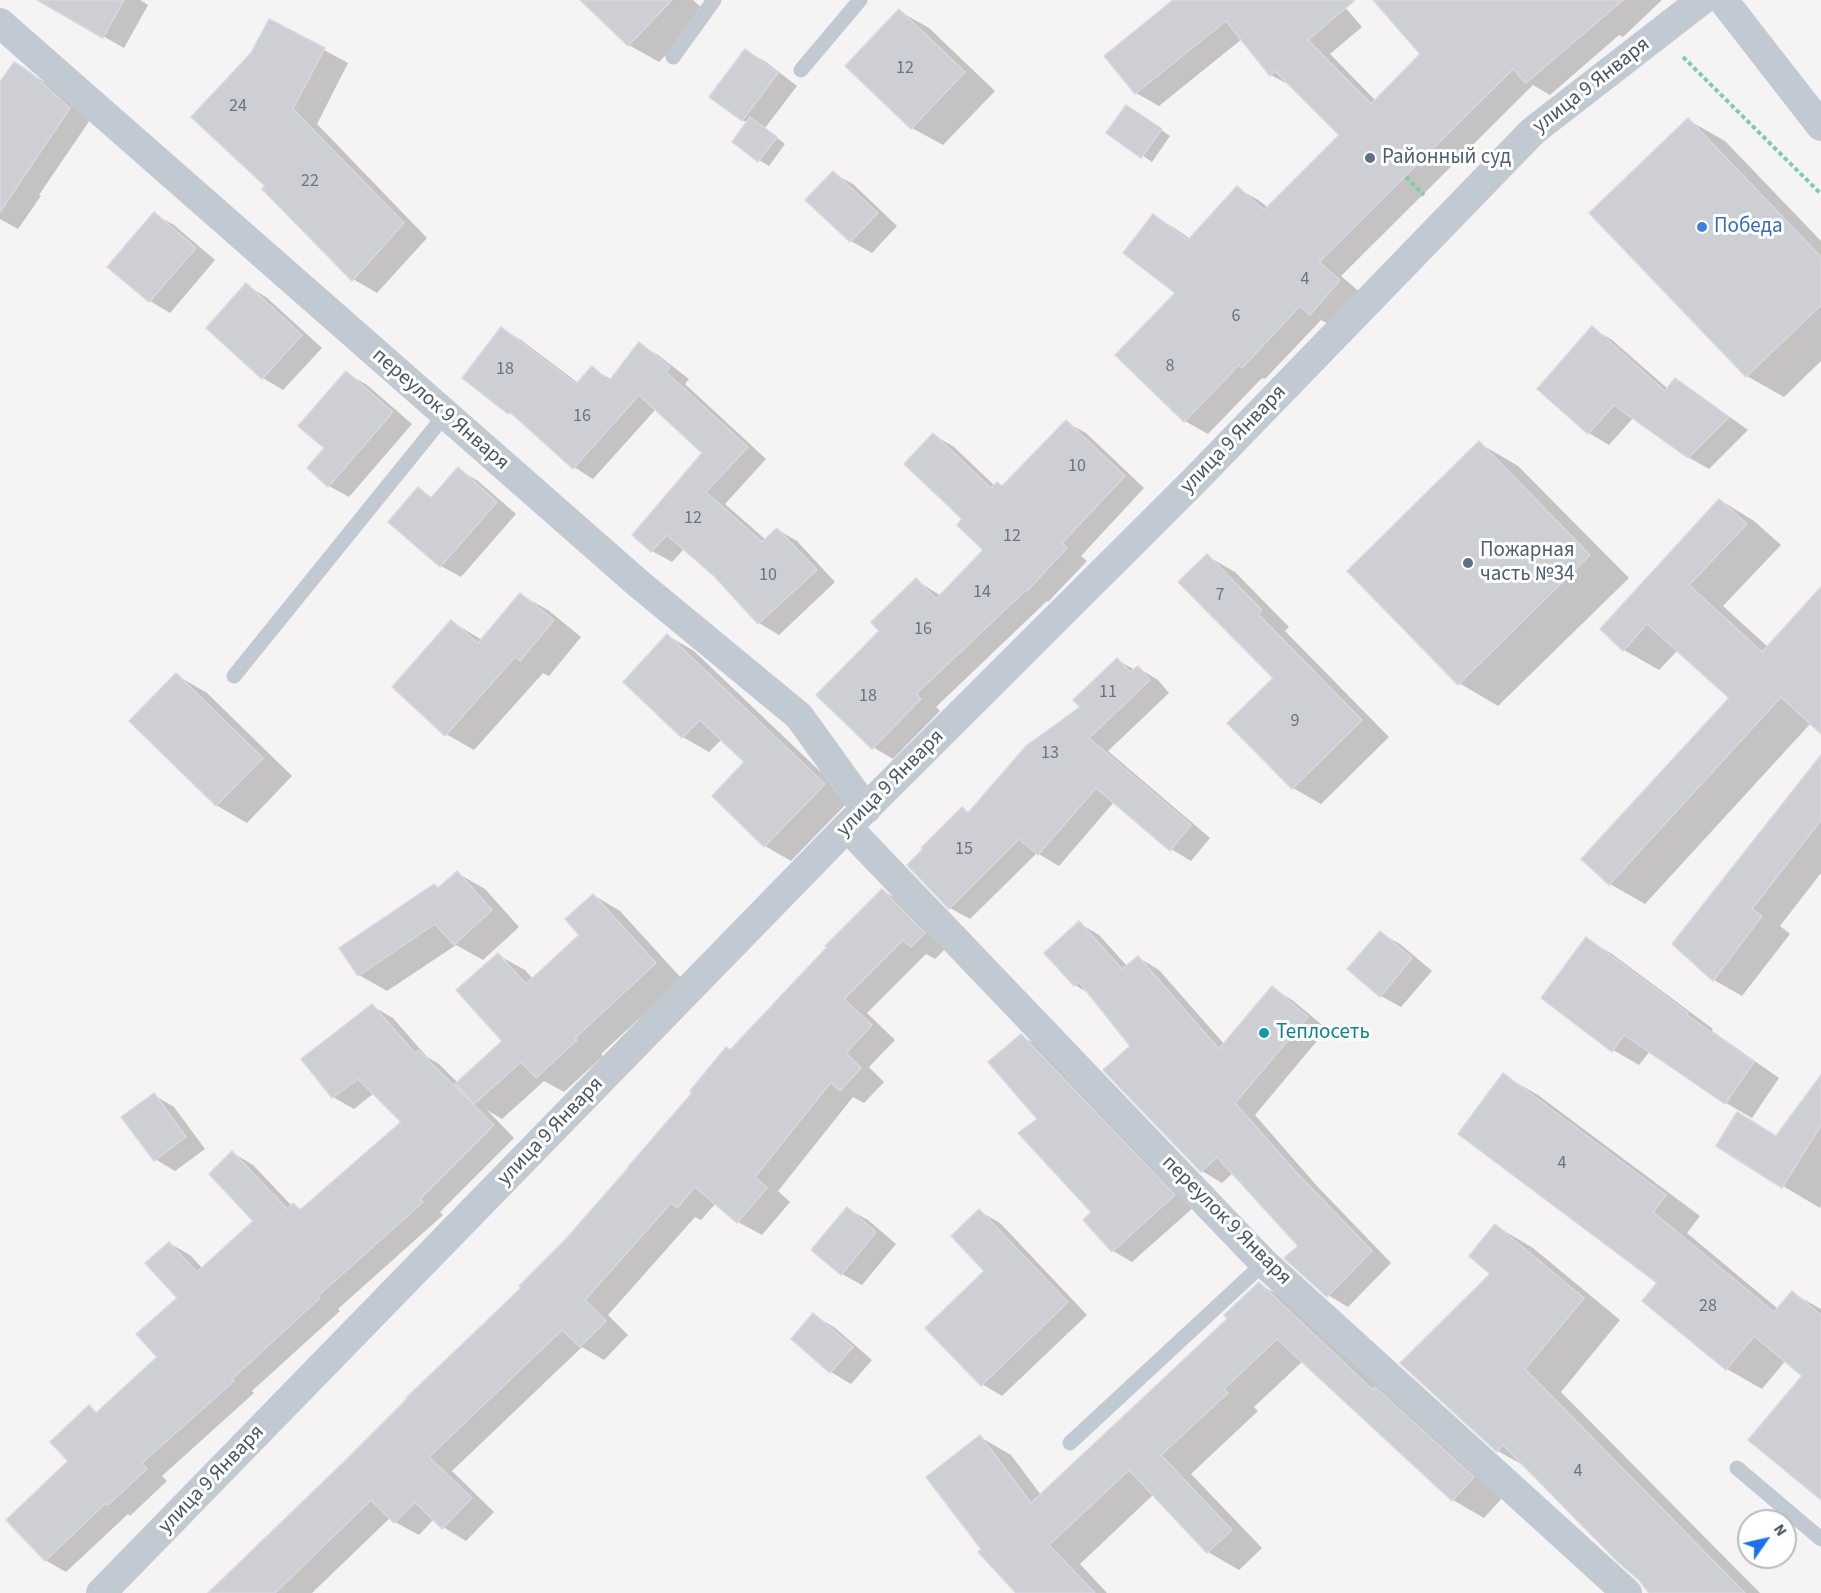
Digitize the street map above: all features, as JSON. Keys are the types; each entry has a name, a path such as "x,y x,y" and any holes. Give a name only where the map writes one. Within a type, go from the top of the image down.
{"street":[{"name":"улица 9 Января","path":"101,1593 856,818 1194,481 1533,131 1702,0"},
{"path":"1723,0 1821,126"},
{"name":"переулок 9 Января","path":"0,23 639,584 799,716 856,818 1264,1263 1627,1593"}],"lane":[{"path":"673,57 714,0"},
{"path":"801,70 860,0"},
{"path":"234,676 445,415"},
{"path":"1070,1443 1264,1263"},
{"path":"1737,1468 1821,1539"}],"path":[{"path":"1659,33 1821,194"},
{"path":"1406,177 1427,199"}],"building":[{"path":"37,0 124,0 103,38"},
{"path":"580,0 672,0 628,46"},
{"path":"1173,0 1355,0 1308,40 1371,104 1420,54 1373,0 1623,0 1526,83 1513,69 1319,262 1340,280 1310,315 1300,306 1242,368 1239,365 1184,422 1115,355 1175,293 1123,253 1153,214 1188,240 1237,186 1264,210 1339,135 1275,71 1270,76 1226,21 1135,94 1104,56"},
{"path":"899,9 965,72 911,129 845,66"},
{"path":"269,19 325,48 293,109 404,223 352,281 262,189 265,186 191,117 251,53"},
{"path":"745,49 778,73 742,121 709,97"},
{"path":"14,62 31,73 70,108 0,212 0,82"},
{"path":"1126,105 1162,129 1141,158 1106,133"},
{"path":"750,117 777,137 758,162 732,142"},
{"path":"1688,118 1821,257 1821,305 1746,377 1589,213"},
{"path":"833,171 878,213 850,242 805,200"},
{"path":"154,212 196,248 149,302 107,267"},
{"path":"246,283 302,335 262,379 206,328"},
{"path":"1592,326 1665,391 1675,378 1729,417 1688,458 1614,405 1588,434 1537,389"},
{"path":"501,327 576,384 592,366 609,381 639,342 670,367 666,372 748,447 706,492 762,542 777,528 817,570 758,624 714,576 667,535 651,552 632,535 702,453 639,395 573,469 510,412 508,414 462,378"},
{"path":"346,371 393,412 328,487 307,468 324,448 298,426"},
{"path":"1066,420 1125,476 1062,543 1067,548 1027,591 916,694 921,699 872,749 816,695 879,631 871,622 916,578 936,599 983,550 957,525 962,519 904,464 933,433 991,488 997,482 1002,486"},
{"name":"Пожарная часть №34","path":"1479,441 1590,555 1458,685 1347,571"},
{"path":"458,467 497,502 440,567 388,522 418,487 431,498"},
{"path":"1719,499 1747,524 1689,585 1762,652 1821,587 1821,734 1781,697 1609,885 1581,859 1729,698 1647,624 1623,651 1600,629"},
{"path":"1207,554 1262,610 1258,614 1362,720 1292,789 1227,723 1273,678 1178,582"},
{"path":"520,593 554,620 520,661 515,657 445,736 392,687 451,620 478,643"},
{"path":"667,634 825,784 764,847 712,796 744,762 700,720 682,738 623,682"},
{"path":"1117,658 1130,672 1138,666 1150,680 1089,738 1191,825 1170,851 1096,788 1038,855 1019,839 949,909 907,865 962,807 968,813 1026,746 1080,707 1073,700"},
{"path":"176,673 263,758 216,806 129,721"},
{"path":"1821,755 1821,820 1752,909 1762,916 1713,981 1672,944"},
{"path":"457,871 492,910 454,945 435,924 358,976 339,948 434,884 438,888"},
{"path":"882,889 925,933 911,947 903,940 844,999 872,1025 846,1053 861,1068 840,1091 831,1082 755,1177 767,1188 737,1223 695,1187 677,1208 671,1203 585,1300 606,1321 580,1347 562,1330 429,1457 472,1498 442,1529 415,1502 394,1523 371,1500 275,1593 208,1593 521,1288 519,1286 565,1240 692,1093 690,1091 726,1047 730,1050 827,947 825,946"},
{"path":"593,894 656,963 575,1038 577,1040 536,1078 521,1062 474,1104 455,1084 502,1041 456,990 498,953 526,984 579,935 565,919"},
{"path":"1079,921 1122,969 1138,956 1219,1049 1272,986 1308,1017 1235,1103 1297,1173 1372,1251 1327,1297 1284,1258 1298,1246 1217,1157 1201,1172 1103,1070 1130,1046 1079,982 1074,986 1044,953"},
{"path":"1380,931 1412,958 1380,997 1347,969"},
{"path":"1586,937 1688,1013 1687,1015 1754,1062 1725,1104 1624,1035 1612,1052 1541,998"},
{"path":"372,1004 415,1053 418,1050 494,1125 420,1199 423,1202 318,1296 320,1298 232,1379 234,1381 142,1463 147,1469 108,1505 106,1503 45,1561 6,1520 68,1461 50,1442 89,1405 96,1413 157,1357 136,1334 177,1298 145,1263 169,1242 197,1272 253,1221 209,1174 232,1151 287,1209 293,1203 300,1210 401,1122 358,1079 332,1098 301,1059"},
{"path":"1021,1034 1175,1195 1112,1252 1083,1220 1091,1212 1018,1133 1037,1119 988,1062"},
{"path":"1503,1073 1666,1195 1653,1212 1774,1312 1792,1291 1821,1315 1821,1500 1748,1440 1802,1376 1754,1336 1726,1370 1642,1301 1657,1283 1458,1134"},
{"path":"1821,1075 1821,1125 1782,1188 1716,1146 1737,1112 1776,1136"},
{"path":"154,1093 186,1137 154,1161 121,1117"},
{"path":"847,1207 876,1232 841,1275 811,1250"},
{"path":"979,1209 1068,1302 981,1386 925,1328 984,1271 951,1236"},
{"path":"1495,1224 1584,1298 1525,1369 1745,1593 1649,1593 1639,1580 1618,1562 1503,1445 1497,1452 1400,1363 1490,1274 1469,1256"},
{"path":"1259,1282 1373,1390 1375,1387 1474,1477 1452,1501 1277,1339 1224,1389 1228,1393 1161,1455 1232,1530 1207,1553 1129,1470 1049,1545 1095,1593 1016,1593 978,1552 981,1549 926,1477 980,1435 1031,1503 1227,1319 1224,1315"},
{"path":"813,1313 853,1347 830,1373 791,1339"}],"place":[{"name":"Районный суд","path":"1370,158"},
{"name":"Победа","path":"1702,227"},
{"name":"Пожарная часть №34","path":"1468,563"},
{"name":"Теплосеть","path":"1264,1033"}]}
